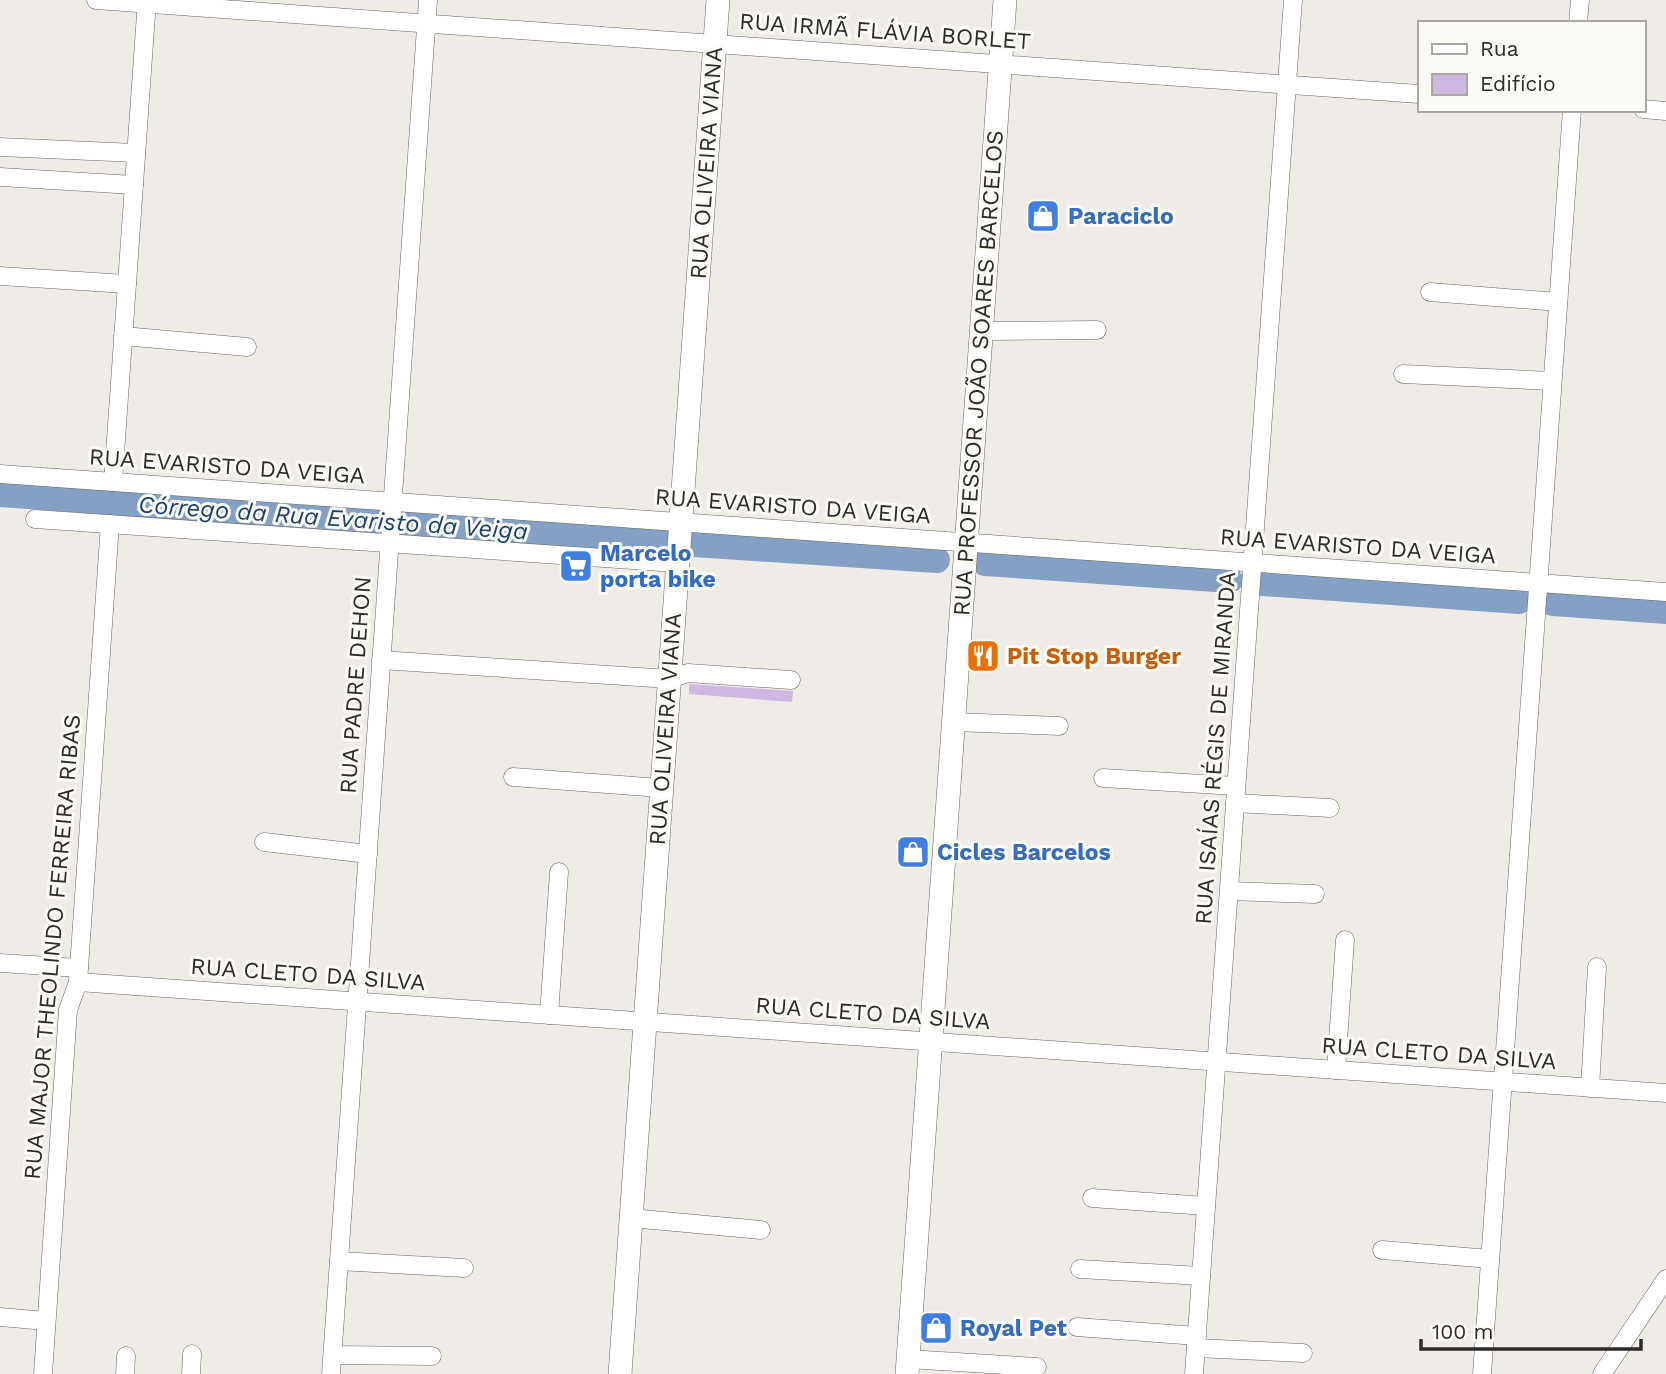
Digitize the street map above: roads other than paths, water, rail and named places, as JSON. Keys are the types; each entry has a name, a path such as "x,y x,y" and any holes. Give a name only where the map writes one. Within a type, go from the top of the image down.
{"main road":[{"name":"RUA OLIVEIRA VIANA","path":"620,1374 718,0"},
{"name":"RUA PROFESSOR JOÃO SOARES BARCELOS","path":"908,1367 1005,0"}],"street":[{"name":"RUA IRMÃ FLÁVIA BORLET","path":"96,0 1418,94"},
{"name":"RUA PADRE DEHON","path":"331,1374 428,0"},
{"name":"RUA ISAÍAS RÉGIS DE MIRANDA","path":"1194,1374 1293,0"},
{"path":"1578,21 1580,0"},
{"path":"113,482 147,2"},
{"path":"1645,110 1666,111"},
{"path":"1482,1374 1572,112"},
{"path":"0,147 136,153"},
{"path":"0,177 134,185"},
{"path":"0,276 127,284"},
{"path":"1430,292 1558,302"},
{"path":"981,331 1097,330"},
{"path":"123,336 247,347"},
{"path":"1403,374 1552,381"},
{"name":"RUA EVARISTO DA VEIGA","path":"0,474 1666,592"},
{"path":"34,519 677,564"},
{"name":"RUA MAJOR THEOLINDO FERREIRA RIBAS","path":"43,1374 68,1010 78,975 110,524"},
{"path":"382,660 669,679 688,673 790,680"},
{"path":"954,722 1059,726"},
{"path":"513,777 661,788"},
{"path":"1103,778 1330,807"},
{"path":"264,842 368,854"},
{"path":"549,1015 559,872"},
{"path":"1229,891 1315,894"},
{"path":"1336,1070 1345,940"},
{"name":"RUA CLETO DA SILVA","path":"0,963 78,975 357,1002 1666,1093"},
{"path":"1590,1088 1597,967"},
{"path":"1092,1198 1206,1206"},
{"path":"631,1218 761,1230"},
{"path":"1382,1250 1490,1259"},
{"path":"339,1261 464,1268"},
{"path":"1080,1269 1202,1276"},
{"path":"1602,1374 1666,1279"},
{"path":"0,1317 47,1321"},
{"path":"1077,1327 1303,1353"},
{"path":"191,1374 192,1354"},
{"path":"332,1355 432,1356"},
{"path":"908,1367 1037,1367"}],"waterway":[{"name":"Córrego da Rua Evaristo da Veiga","path":"0,494 665,542"},
{"name":"Córrego da Rua Evaristo da Veiga","path":"694,544 937,560"},
{"name":"Córrego da Rua Evaristo da Veiga","path":"985,563 1230,580"},
{"name":"Córrego da Rua Evaristo da Veiga","path":"1262,583 1519,601"},
{"name":"Córrego da Rua Evaristo da Veiga","path":"1553,603 1666,611"}],"place":[{"name":"Paraciclo","path":"1043,216"},
{"name":"Marcelo porta bike","path":"576,566"},
{"name":"Pit Stop Burger","path":"983,656"},
{"name":"Cicles Barcelos","path":"913,852"},
{"name":"Royal Pet","path":"936,1328"}]}
